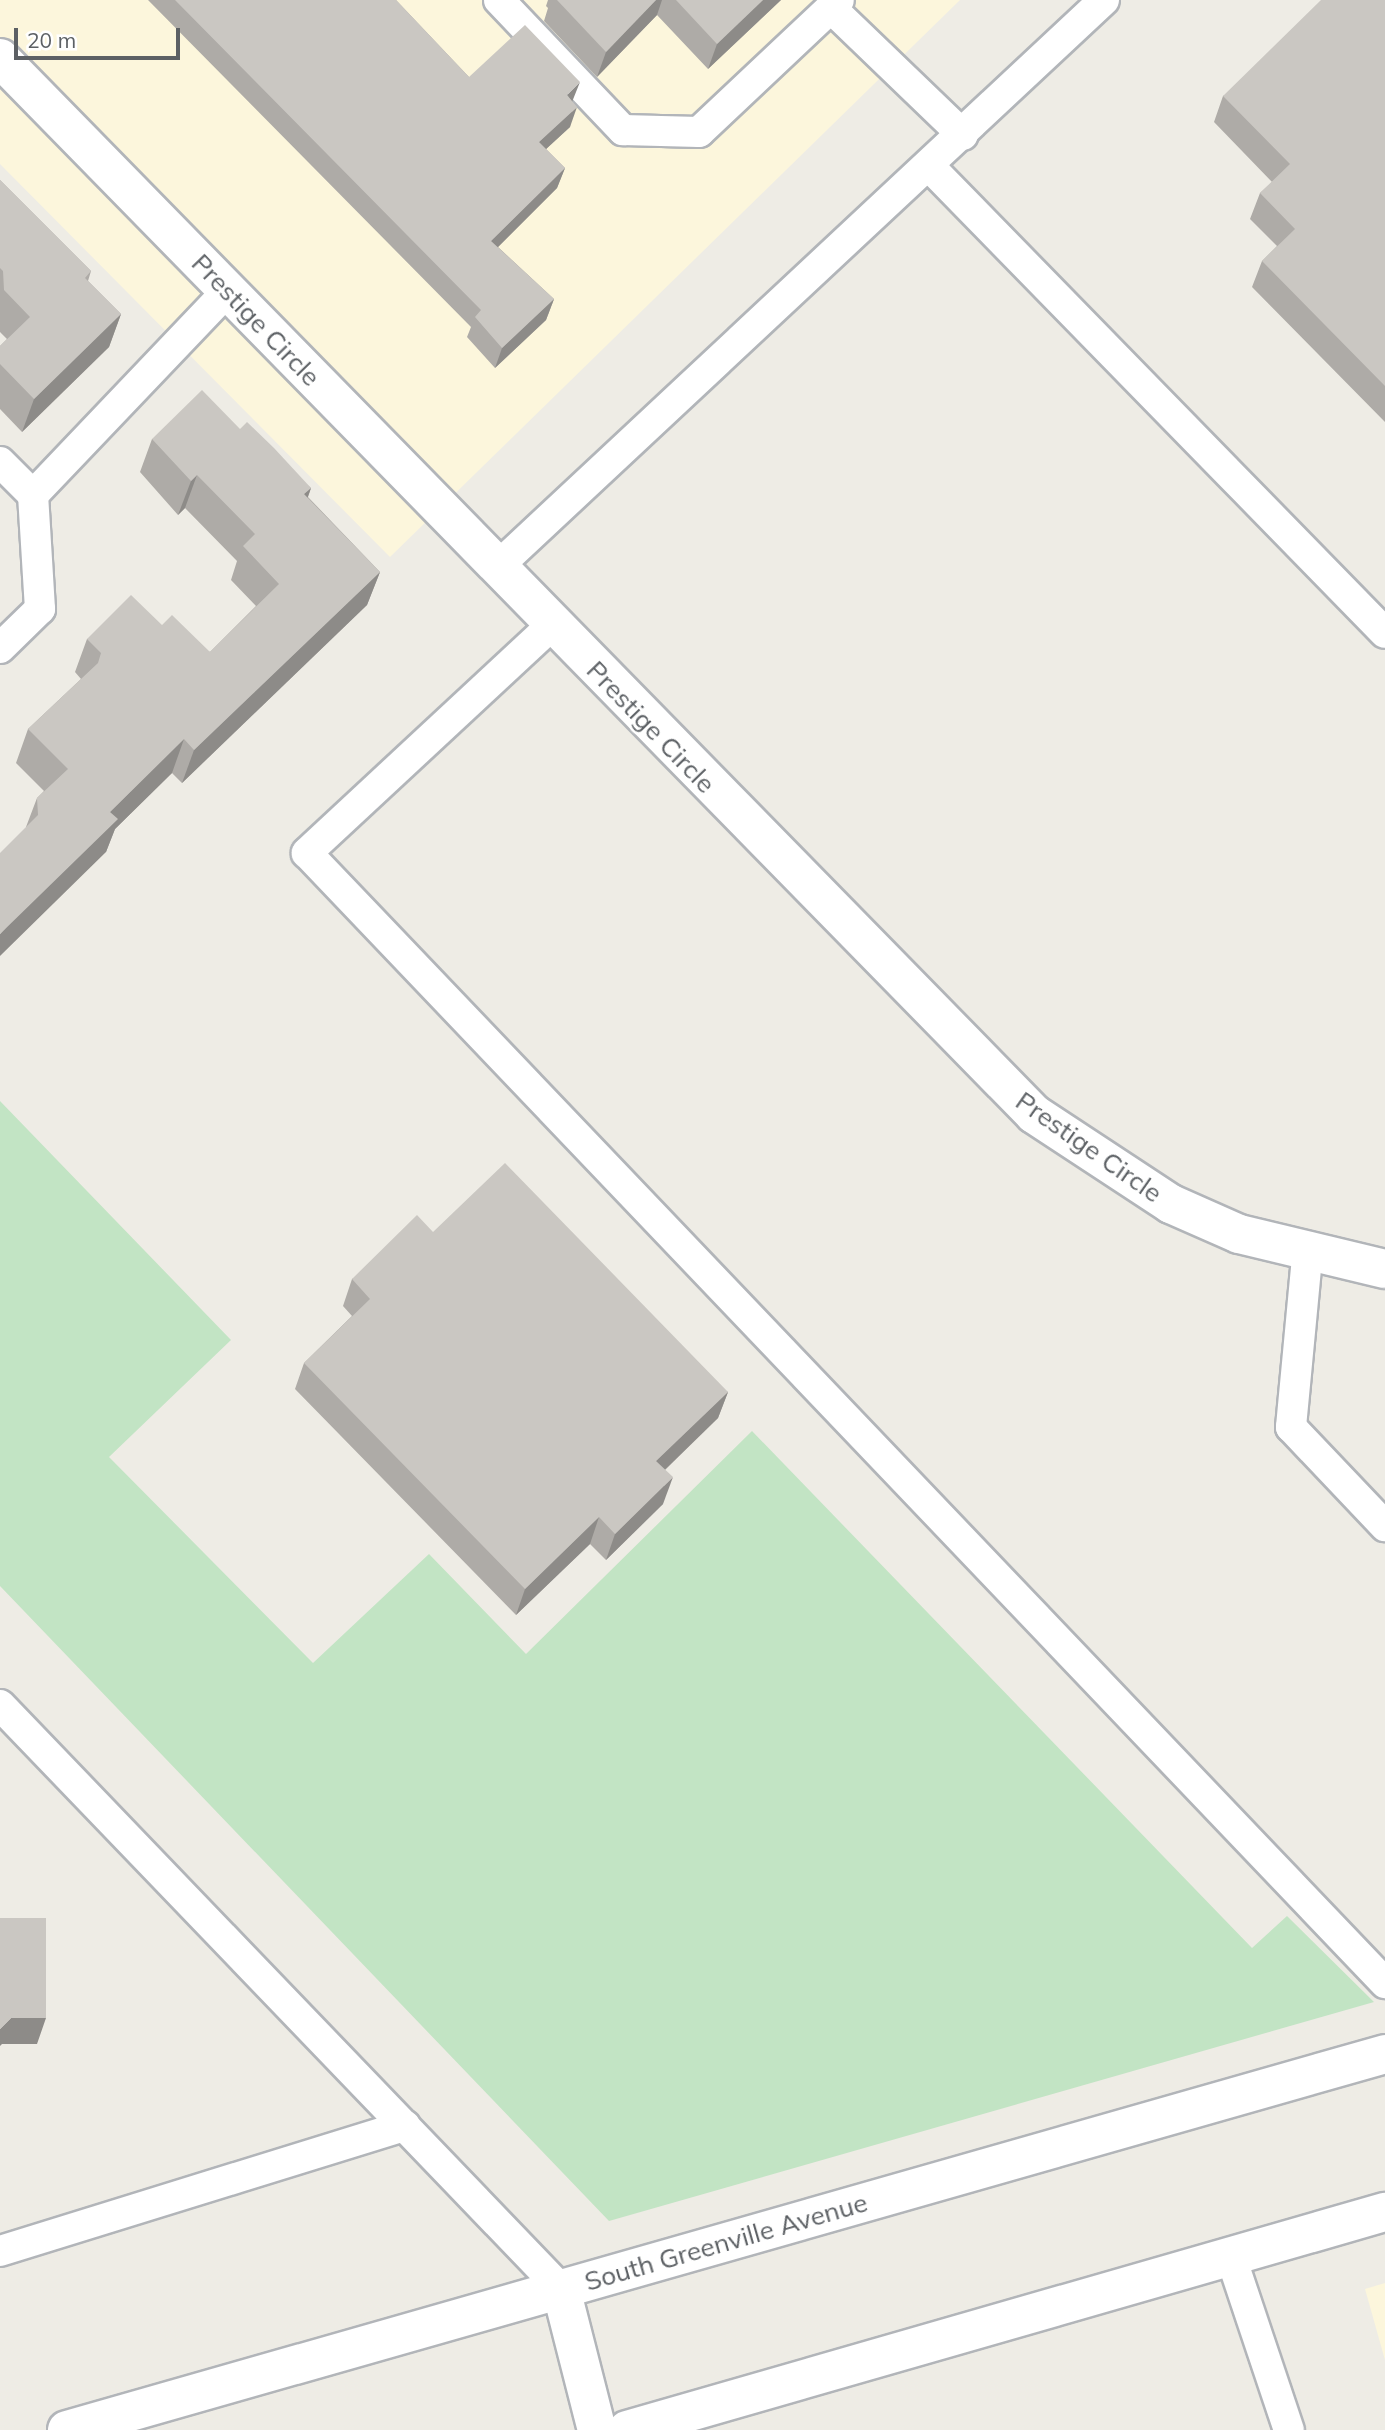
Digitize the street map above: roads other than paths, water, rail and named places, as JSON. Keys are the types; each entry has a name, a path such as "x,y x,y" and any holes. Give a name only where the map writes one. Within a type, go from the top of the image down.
{"main road":[{"name":"Prestige Circle","path":"0,58 496,568 1034,1114 1171,1203 1239,1234 1308,1247 1385,1269"},
{"name":"South Greenville Avenue","path":"67,2430 1385,2054"},
{"path":"627,2430 1385,2212"},
{"path":"561,2289 597,2430"}],"lane":[{"path":"499,0 623,130 699,132 835,4 963,135"},
{"path":"496,568 930,167 1104,0"},
{"path":"930,167 1385,633"},
{"path":"33,495 227,291"},
{"path":"0,461 33,495 40,609 0,648"},
{"path":"552,625 307,853 1385,1983"},
{"path":"1308,1247 1292,1427 1385,1527"},
{"path":"0,1705 561,2289"},
{"path":"0,2251 405,2126"},
{"path":"1231,2257 1289,2430"}]}
